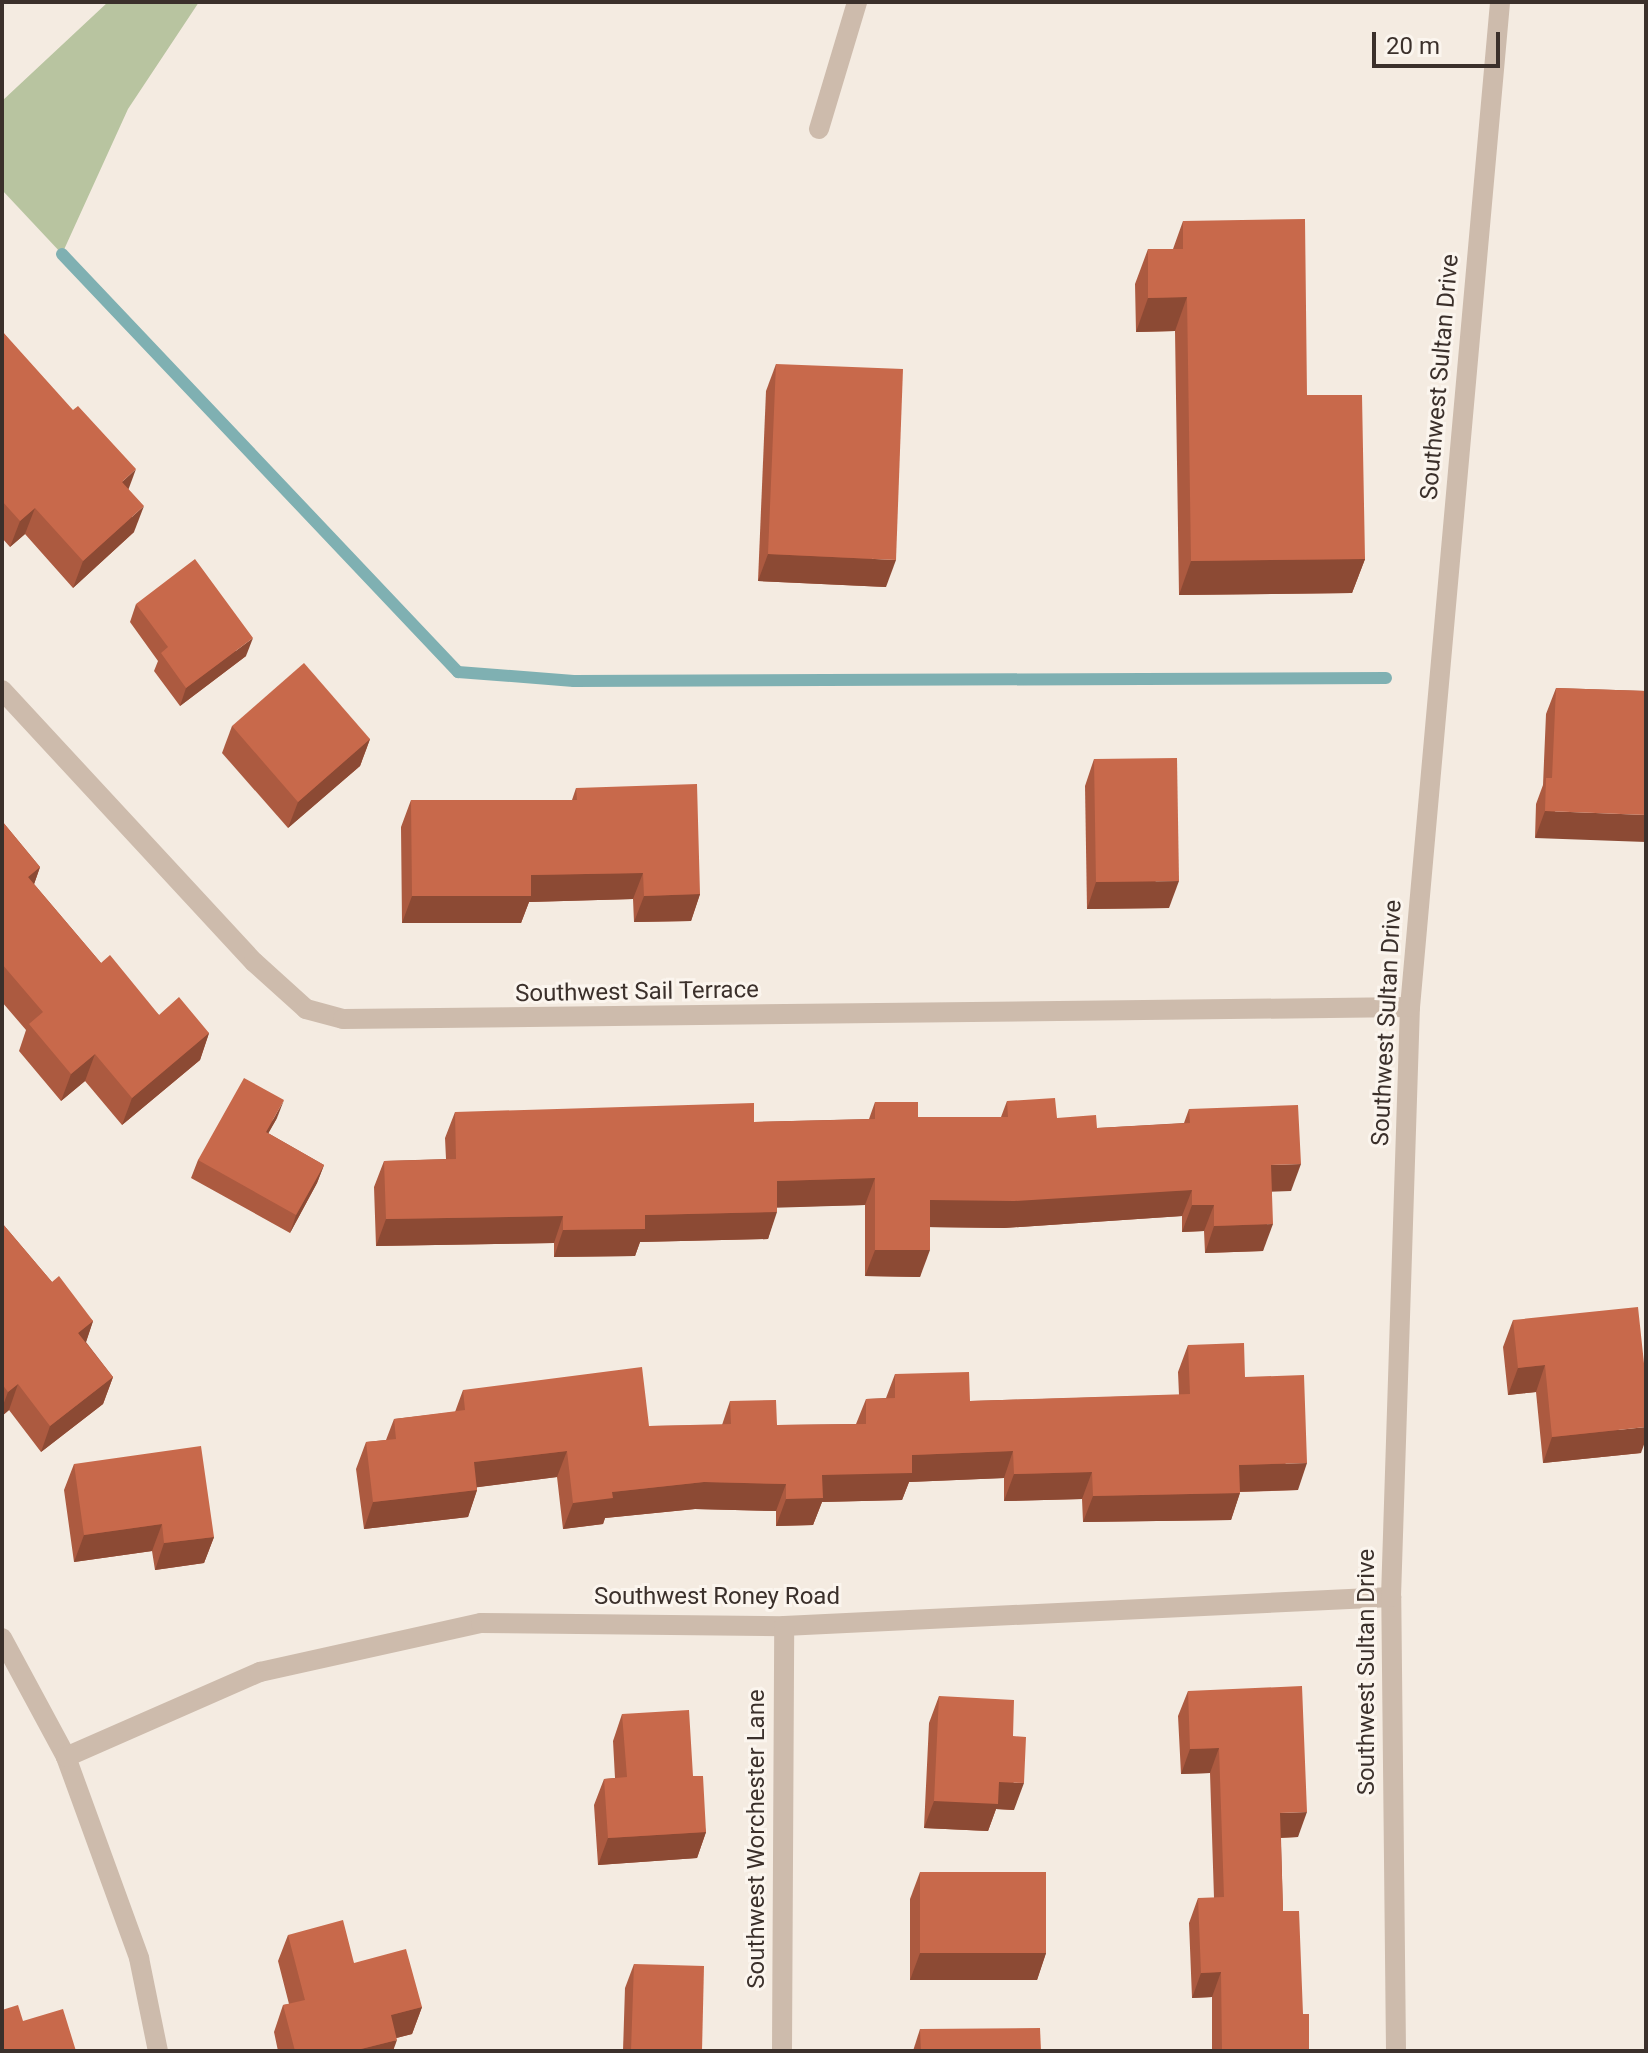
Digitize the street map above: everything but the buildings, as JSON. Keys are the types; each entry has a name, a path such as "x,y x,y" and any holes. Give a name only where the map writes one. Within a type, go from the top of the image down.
{"street":[{"path":"819,129 857,2"},
{"name":"Southwest Sultan Drive","path":"1396,2051 1391,1597 1410,1007 1500,2"},
{"name":"Southwest Sail Terrace","path":"2,690 254,962 306,1009 343,1019 1410,1007"},
{"name":"Southwest Roney Road","path":"66,1757 260,1672 481,1623 784,1626 1391,1597"},
{"name":"Southwest Worchester Lane","path":"782,2051 784,1626"},
{"path":"2,1638 66,1757 139,1958 158,2051"}],"green space":[{"path":"108,2 199,2 128,109 62,254 2,190 2,101"}],"waterway":[{"path":"62,254 458,672 574,681 1386,678"}]}
